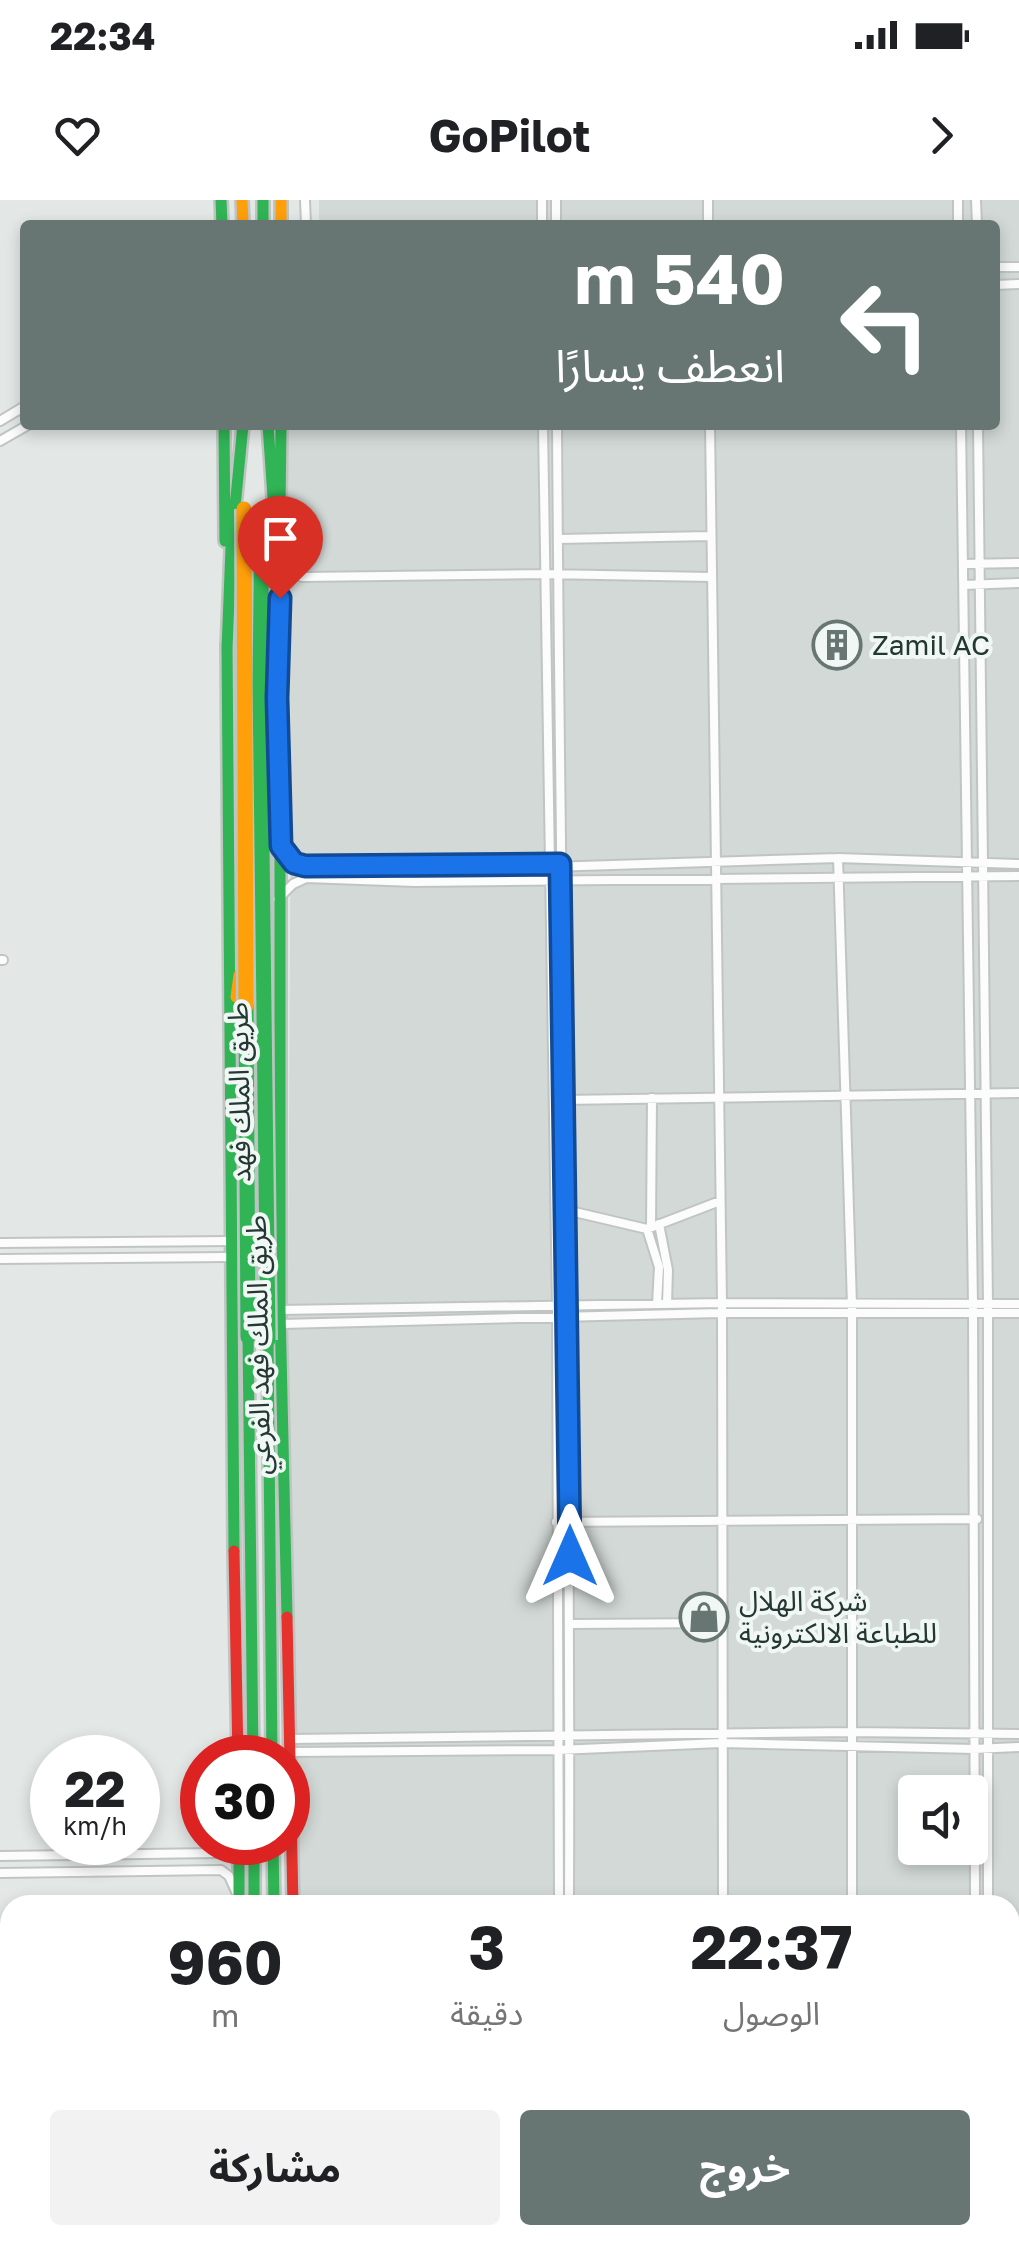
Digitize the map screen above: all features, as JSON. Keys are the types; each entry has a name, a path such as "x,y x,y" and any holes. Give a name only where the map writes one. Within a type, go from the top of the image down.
{"main road":[{"name":"طريق الملك فهد الفرعي","path":"224,430 238,1735"},
{"path":"227,649 243,430"},
{"name":"طريق الملك فهد","path":"243,430 253,1735"},
{"path":"266,430 280,598"},
{"name":"طريق الملك فهد","path":"266,430 260,704 272,1735"},
{"name":"طريق الملك فهد الفرعي","path":"281,430 277,698 281,846 280,1317 290,1735"},
{"path":"231,1076 237,982 242,972 254,971 269,988 281,1112"},
{"path":"241,1865 243,1895"},
{"path":"245,1895 250,1865"},
{"path":"273,1865 274,1895"},
{"name":"طريق الملك فهد الفرعي","path":"292,1865 293,1895"}],"street":[{"path":"543,430 556,1311 559,1895"},
{"path":"557,430 570,1522 569,1895"},
{"path":"710,430 725,1520 721,1623 723,1895"},
{"path":"961,430 975,1895"},
{"path":"978,430 988,1895"},
{"path":"558,539 710,536"},
{"path":"964,564 1019,563"},
{"path":"302,576 711,577"},
{"path":"964,585 1019,583"},
{"path":"281,846 294,863 305,866 549,867 838,858 1019,864"},
{"path":"838,858 851,1310 852,1895"},
{"path":"628,864 628,880"},
{"path":"414,868 414,882"},
{"path":"278,899 306,878 414,882 1019,876"},
{"path":"553,1101 1019,1093"},
{"path":"652,1098 652,1227 668,1270 662,1304"},
{"path":"566,1210 652,1227 720,1201"},
{"path":"0,1244 230,1249"},
{"path":"0,1259 230,1249"},
{"path":"280,1317 428,1320 662,1304 721,1308"},
{"path":"567,1310 972,1311 1019,1304"},
{"path":"280,1317 428,1309 556,1311"},
{"path":"428,1309 428,1320"},
{"path":"987,1309 1019,1314"},
{"path":"556,1522 987,1519"},
{"path":"570,1624 721,1623"},
{"path":"852,1732 866,1746"},
{"path":"310,1746 570,1750 852,1732 1019,1734"},
{"path":"310,1744 569,1736 721,1739 732,1744 974,1749 1019,1746"},
{"path":"418,1739 418,1750"},
{"path":"0,1856 180,1854"},
{"path":"0,1873 221,1870 240,1895"}],"shaded area":[{"path":"319,200 1019,200 1019,1895 294,1895 294,1865 310,1865 310,1735 292,1735 288,1297 291,776 287,430 1000,430 1000,220 319,220"}],"traffic: fast":[{"path":"221,200 222,220"},
{"path":"263,200 263,220"},
{"path":"224,430 225,541"},
{"path":"227,649 231,548 243,430"},
{"path":"268,430 280,598"},
{"path":"280,511 281,430"},
{"path":"262,509 260,684 268,1340"},
{"path":"280,590 280,1310 287,1617"},
{"path":"227,644 234,1551"},
{"path":"246,1006 248,1337"},
{"path":"248,1337 253,1735"},
{"path":"268,1340 272,1735"},
{"path":"239,1865 239,1895"},
{"path":"254,1865 254,1895"},
{"path":"273,1865 274,1895"}],"traffic: slow":[{"path":"242,200 243,220"},
{"path":"281,200 281,220"},
{"path":"244,509 246,1006"},
{"path":"236,997 239,975 247,970 260,975 266,984"}],"traffic: jam":[{"path":"234,1551 238,1735"},
{"path":"287,1617 293,1895"}],"place":[{"name":"Zamil AC","path":"837,645"},
{"name":"شركة الهلال للطباعة الالكترونية","path":"704,1617"}],"route":[{"path":"280,598 277,698 281,846 294,863 414,868 560,864 570,1556"}]}
